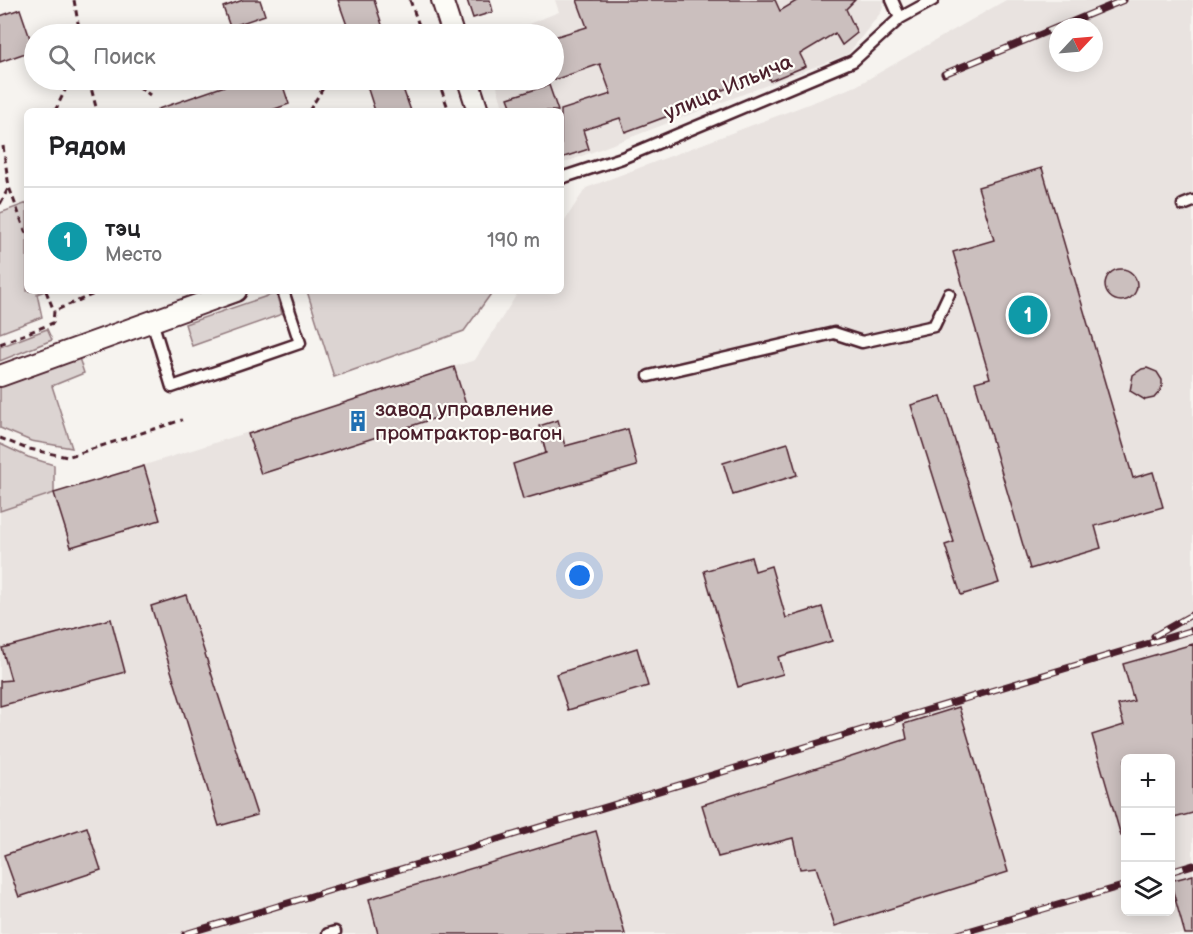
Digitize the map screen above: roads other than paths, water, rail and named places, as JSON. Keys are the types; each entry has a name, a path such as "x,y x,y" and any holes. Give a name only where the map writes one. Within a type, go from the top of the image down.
{"street":[{"path":"442,0 450,24"},
{"path":"471,90 477,108"},
{"path":"0,376 228,294"}],"lane":[{"path":"892,0 900,18"},
{"name":"улица Ильича","path":"564,177 622,158 853,61 900,18 933,0"},
{"path":"152,321 172,387 300,343 284,294"},
{"path":"649,376 834,333 862,342 934,326 949,294"}],"railway":[{"path":"1081,18 1124,0"},
{"path":"944,74 1049,31"},
{"path":"1154,636 1193,614"},
{"path":"185,934 1193,630"},
{"path":"1175,870 1193,865"},
{"path":"958,934 1121,886"}],"place":[{"name":"тэц","path":"1028,315"},
{"name":"завод управление промтрактор-вагон","path":"358,421"}]}
